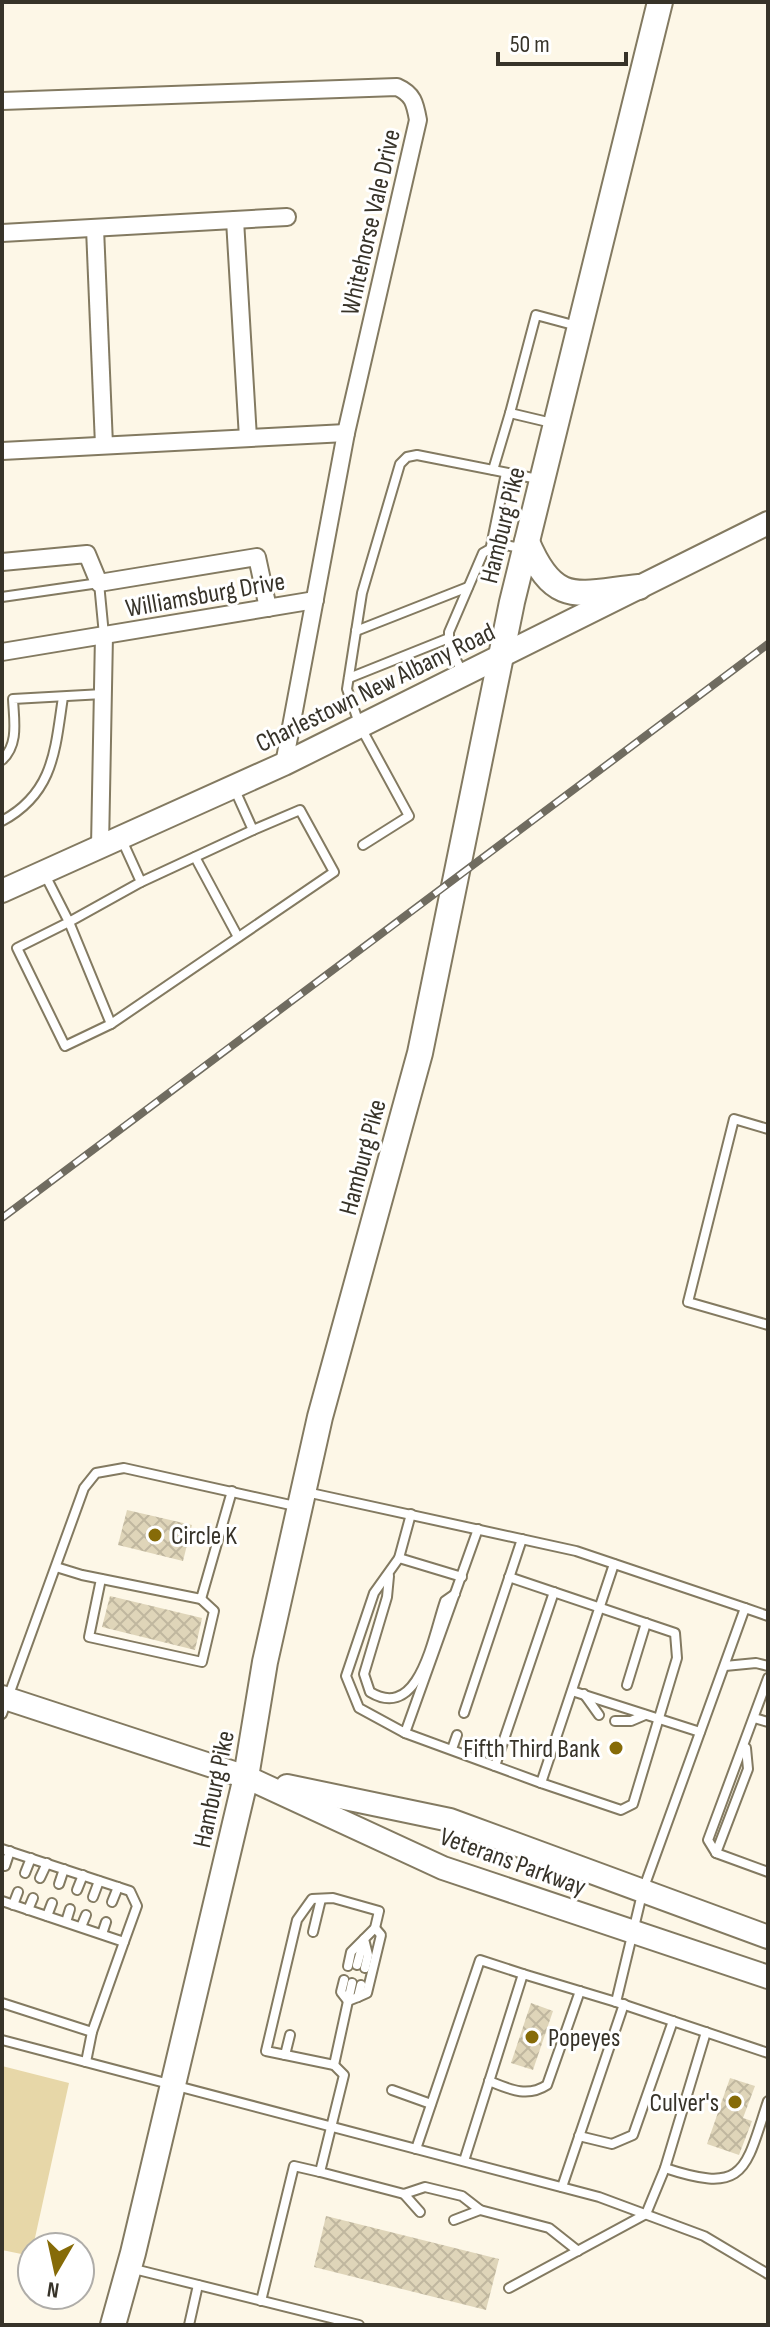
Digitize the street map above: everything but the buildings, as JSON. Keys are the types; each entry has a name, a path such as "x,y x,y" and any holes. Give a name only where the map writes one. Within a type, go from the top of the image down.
{"main road":[{"name":"Hamburg Pike","path":"113,2325 246,1777 265,1662 324,1402 420,1053 526,546 660,2"},
{"name":"Charlestown New Albany Road","path":"2,891 284,764 768,523"},
{"path":"526,546 541,572 562,591 576,593 639,587"},
{"name":"Veterans Parkway","path":"4,1703 246,1777 450,1820 768,1937"},
{"name":"Veterans Parkway","path":"246,1777 443,1868 768,1977"}],"street":[{"name":"Whitehorse Vale Drive","path":"2,101 397,87 408,92 418,120 346,433 284,764"},
{"path":"2,233 287,217"},
{"path":"235,220 248,438"},
{"path":"95,228 104,445"},
{"path":"2,451 346,433"},
{"path":"2,562 87,554 99,583 257,557 268,608"},
{"name":"Williamsburg Drive","path":"2,652 315,600"},
{"name":"Williamsburg Drive","path":"104,635 103,694 110,843"}],"lane":[{"path":"493,470 536,315 580,326"},
{"path":"510,413 556,424"},
{"path":"363,845 409,816 360,726 347,689 362,593 400,464 407,457 417,455 542,480"},
{"path":"491,546 506,473"},
{"path":"463,675 449,638 452,623 483,553 499,544 526,546"},
{"path":"2,597 99,583 104,635"},
{"path":"356,631 468,586"},
{"path":"349,678 449,638"},
{"path":"2,760 11,752 13,744 13,699 103,694"},
{"path":"2,821 25,809 48,773 63,697"},
{"path":"234,787 253,830"},
{"path":"300,810 334,872 111,1024 65,1046 17,948 141,882 253,830 300,810"},
{"path":"110,843 141,882"},
{"path":"195,857 238,937"},
{"path":"44,872 69,922 111,1024"},
{"path":"768,1129 734,1119 688,1302 768,1325"},
{"path":"4,1703 84,1488 104,1470 124,1468 232,1491 411,1514 614,1564 768,1616"},
{"path":"201,1599 232,1491"},
{"path":"411,1514 399,1558 374,1593 346,1676 359,1708 405,1733 541,1783 621,1810 633,1804 677,1658 675,1633 509,1577"},
{"path":"405,1733 478,1529"},
{"path":"464,1713 522,1539"},
{"path":"399,1558 462,1577"},
{"path":"541,1783 614,1564"},
{"path":"56,1567 201,1599 214,1611 202,1662 89,1637 101,1579"},
{"path":"389,1575 387,1597 364,1674 370,1692 382,1699 396,1700 408,1694 417,1681 445,1601 456,1594"},
{"path":"495,1766 554,1592"},
{"path":"562,2187 620,2003 631,1932 643,1890 745,1608"},
{"path":"627,1685 646,1623"},
{"path":"725,1666 756,1663 768,1666"},
{"path":"768,1678 708,1840 716,1853 768,1872"},
{"path":"572,1691 700,1732"},
{"path":"584,1694 599,1715"},
{"path":"615,1721 631,1721 646,1714"},
{"path":"754,1718 768,1722"},
{"path":"452,1749 457,1735"},
{"path":"5,1866 6,1850 130,1891 137,1906 92,2032 86,2062"},
{"path":"25,1873 31,1858"},
{"path":"40,1878 47,1863"},
{"path":"59,1884 64,1869"},
{"path":"77,1890 83,1875"},
{"path":"93,1897 99,1881"},
{"path":"112,1902 118,1887"},
{"path":"13,1905 18,1892"},
{"path":"28,1910 33,1898"},
{"path":"320,2172 344,2075 334,2065 266,2051 297,1920 312,1899 333,1898 379,1911 375,1928 364,1939 351,1952 356,1966 368,1955 364,1939"},
{"path":"313,1932 321,1899"},
{"path":"2,1901 124,1942"},
{"path":"47,1916 52,1903"},
{"path":"66,1922 70,1909"},
{"path":"81,1927 86,1915"},
{"path":"102,1934 106,1922"},
{"path":"348,2001 367,1993 381,1935 375,1928"},
{"path":"416,2149 480,1960 768,2053"},
{"path":"464,2161 523,1974"},
{"path":"334,2065 352,1983 358,1997"},
{"path":"489,2081 521,2092 537,2091 547,2085 580,1991"},
{"path":"2,2003 92,2032"},
{"path":"579,2136 612,2144 633,2135 673,2021"},
{"path":"509,2288 646,2214 665,2168 706,2032"},
{"path":"285,2055 290,2035"},
{"path":"2,2040 562,2187 704,2236 768,2274"},
{"path":"392,2090 431,2104"},
{"path":"665,2168 701,2180 735,2176 745,2166 768,2101"},
{"path":"261,2301 294,2166 404,2194 425,2187 462,2196 480,2210 549,2228 578,2251"},
{"path":"404,2194 420,2212"},
{"path":"454,2220 480,2210"},
{"path":"129,2268 359,2325"},
{"path":"189,2325 198,2285"}],"shaded area":[{"path":"2,2066 69,2083 36,2231 16,2231 16,2253 2,2250"}],"railway":[{"path":"2,1218 768,644"}],"place":[{"name":"Circle K","path":"155,1535"},
{"name":"Fifth Third Bank","path":"616,1748"},
{"name":"Popeyes","path":"532,2037"},
{"name":"Culver's","path":"735,2102"}]}
